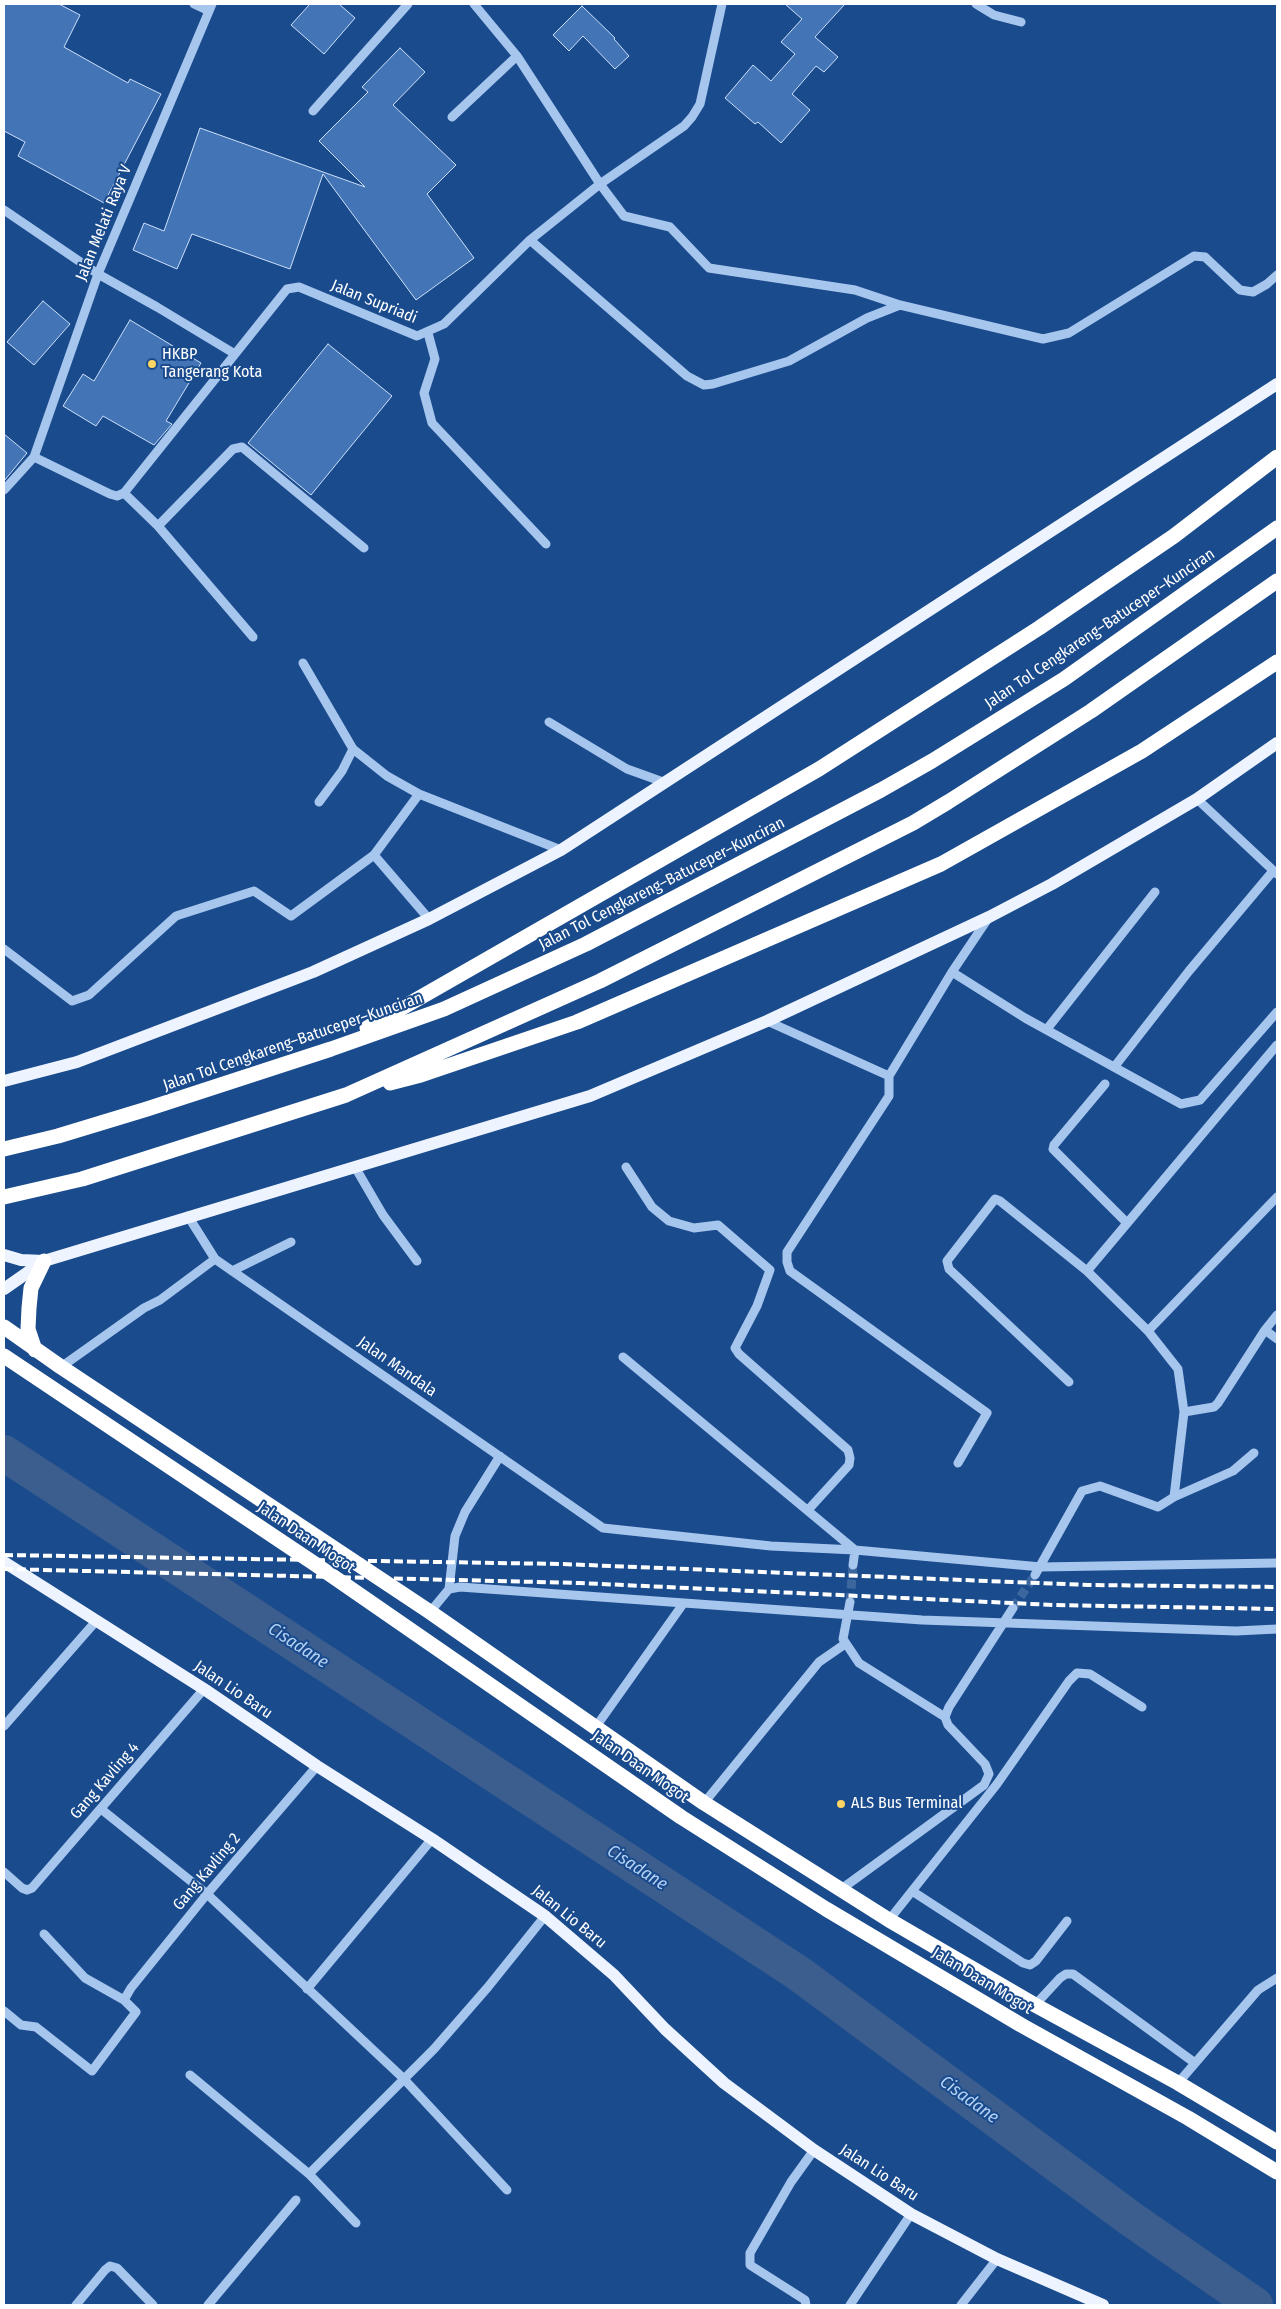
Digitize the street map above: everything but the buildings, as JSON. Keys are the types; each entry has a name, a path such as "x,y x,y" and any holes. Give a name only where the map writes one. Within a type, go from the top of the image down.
{"highway":[{"path":"332,1049 819,769 1039,628 1174,536 1277,457"},
{"name":"Jalan Tol Cengkareng–Batuceper–Kunciran","path":"4,1149 58,1136 332,1049 444,1009 531,971 881,790 932,761 1064,679 1277,528"},
{"path":"346,1095 600,981 913,823 1091,711 1277,581"},
{"path":"4,1197 82,1179 346,1095 421,1075 577,1022 941,864 1142,751 1277,662"},
{"path":"35,1350 28,1330 31,1288 44,1261"},
{"name":"Jalan Daan Mogot","path":"4,1326 35,1350 430,1612 704,1803 889,1920 1035,2005 1178,2083 1277,2142"},
{"name":"Jalan Daan Mogot","path":"4,1356 315,1564 681,1817 835,1914 1021,2025 1188,2118 1277,2172"}],"main road":[{"path":"4,1081 77,1062 313,972 429,919 561,850 1277,384"},
{"path":"4,1289 44,1261 590,1096 767,1021 989,917 1052,884 1197,799 1277,743"},
{"path":"4,1255 22,1260 44,1261"},
{"name":"Jalan Lio Baru","path":"4,1562 204,1689 545,1916 614,1975 665,2029 724,2083 814,2150 911,2214 997,2258 1103,2305"}],"street":[{"path":"194,4 210,8"},
{"path":"313,111 408,4"},
{"path":"474,4 517,56 600,184 624,216 670,227 709,268 855,290 900,305 1043,339 1069,333 1194,256 1206,257 1214,263 1229,282 1240,290 1253,292 1277,275"},
{"name":"Jalan Supriadi","path":"124,493 278,297 287,289 299,287 417,336 428,333 444,324 530,240 600,184 684,126 692,117 700,104 722,4"},
{"path":"976,4 994,15 1021,22"},
{"name":"Jalan Melati Raya V","path":"34,456 98,274 210,8"},
{"path":"452,117 517,56"},
{"path":"4,210 98,274 235,354"},
{"path":"530,240 687,376 704,385 789,361 867,318 900,305"},
{"path":"428,333 435,360 424,393 432,423 546,544"},
{"path":"158,526 233,449 242,447 364,548"},
{"path":"4,490 34,456 110,494 117,496 124,493 158,526 253,637"},
{"path":"302,663 353,749 387,776 419,794 561,850"},
{"path":"549,722 619,764 666,783"},
{"path":"319,802 342,771 353,749"},
{"path":"4,949 72,1001 89,995 176,916 254,891 291,916 374,855 419,794"},
{"path":"1115,1066 1188,971 1275,873 1197,799"},
{"path":"374,855 429,919"},
{"path":"1047,1030 1155,892"},
{"path":"958,1463 987,1413 790,1271 787,1262 787,1252 888,1096 889,1076 952,972 989,917"},
{"path":"952,972 1047,1030 1181,1104 1200,1100 1277,1012"},
{"path":"767,1021 889,1076"},
{"path":"1087,1271 1277,1046"},
{"path":"1105,1084 1054,1145 1053,1149 1127,1223"},
{"path":"355,1167 383,1215 417,1261"},
{"path":"626,1167 652,1207 669,1221 694,1228 718,1225 770,1270 757,1306 735,1348 739,1354 848,1450 850,1458 849,1465 808,1510"},
{"path":"1148,1331 1277,1197"},
{"path":"1069,1382 949,1270 947,1261 995,1199 1000,1201 1087,1271 1148,1331 1178,1370 1184,1412 1174,1497"},
{"name":"Jalan Mandala","path":"188,1216 215,1259 603,1528 771,1546 855,1550"},
{"path":"232,1271 291,1242"},
{"path":"61,1367 144,1308 160,1300 215,1259"},
{"path":"1184,1412 1214,1407 1218,1403 1265,1330 1277,1315"},
{"path":"1265,1330 1277,1339"},
{"path":"624,1357 855,1550 1040,1567 1277,1562"},
{"path":"1035,1575 1082,1491 1100,1486 1158,1507 1174,1497 1233,1471 1254,1453"},
{"path":"430,1612 449,1589 455,1536 465,1512 500,1456"},
{"path":"853,1565 855,1550"},
{"path":"449,1589 460,1587 683,1604 1003,1624 1236,1630 1277,1629"},
{"path":"840,1890 984,1785 989,1774 985,1764 948,1725 945,1717 859,1662 843,1639 850,1602"},
{"path":"595,1728 683,1604"},
{"path":"945,1717 948,1708 1013,1608"},
{"path":"4,1726 97,1620"},
{"path":"704,1803 819,1662 845,1644"},
{"path":"889,1920 998,1784 1069,1681 1077,1673 1090,1674 1142,1707"},
{"name":"Gang Kavling 4","path":"4,1872 26,1890 32,1888 204,1689"},
{"name":"Gang Kavling 2","path":"124,2000 131,1988 207,1894 317,1766"},
{"path":"101,1808 207,1894 402,2078 507,2190"},
{"path":"307,1989 432,1839"},
{"path":"912,1891 1023,1963 1030,1965 1036,1961 1067,1921"},
{"path":"309,2174 402,2078 434,2049 488,1987 545,1916"},
{"path":"4,2011 21,2025 36,2027 92,2071 136,2012 124,2000 85,1978 44,1934"},
{"path":"1035,2005 1060,1978 1066,1974 1073,1974 1195,2063"},
{"path":"1178,2083 1258,1990 1277,1978"},
{"path":"190,2075 309,2174 356,2224"},
{"path":"806,2305 805,2300 750,2265 750,2253 791,2182 814,2150"},
{"path":"208,2305 296,2200"},
{"path":"850,2305 911,2214"},
{"path":"960,2305 997,2258"},
{"path":"76,2305 110,2266 117,2268 153,2305"}],"waterway":[{"name":"Cisadane","path":"4,1453 798,1973 1131,2219 1255,2305"}],"tunnel":[{"path":"850,1602 853,1565"},
{"path":"1013,1608 1035,1575"}],"railway":[{"path":"4,1555 561,1564 1088,1585 1277,1587"},
{"path":"4,1569 580,1583 1054,1605 1277,1609"}],"place":[{"name":"HKBP Tangerang Kota","path":"152,364"},
{"name":"ALS Bus Terminal","path":"841,1804"}]}
